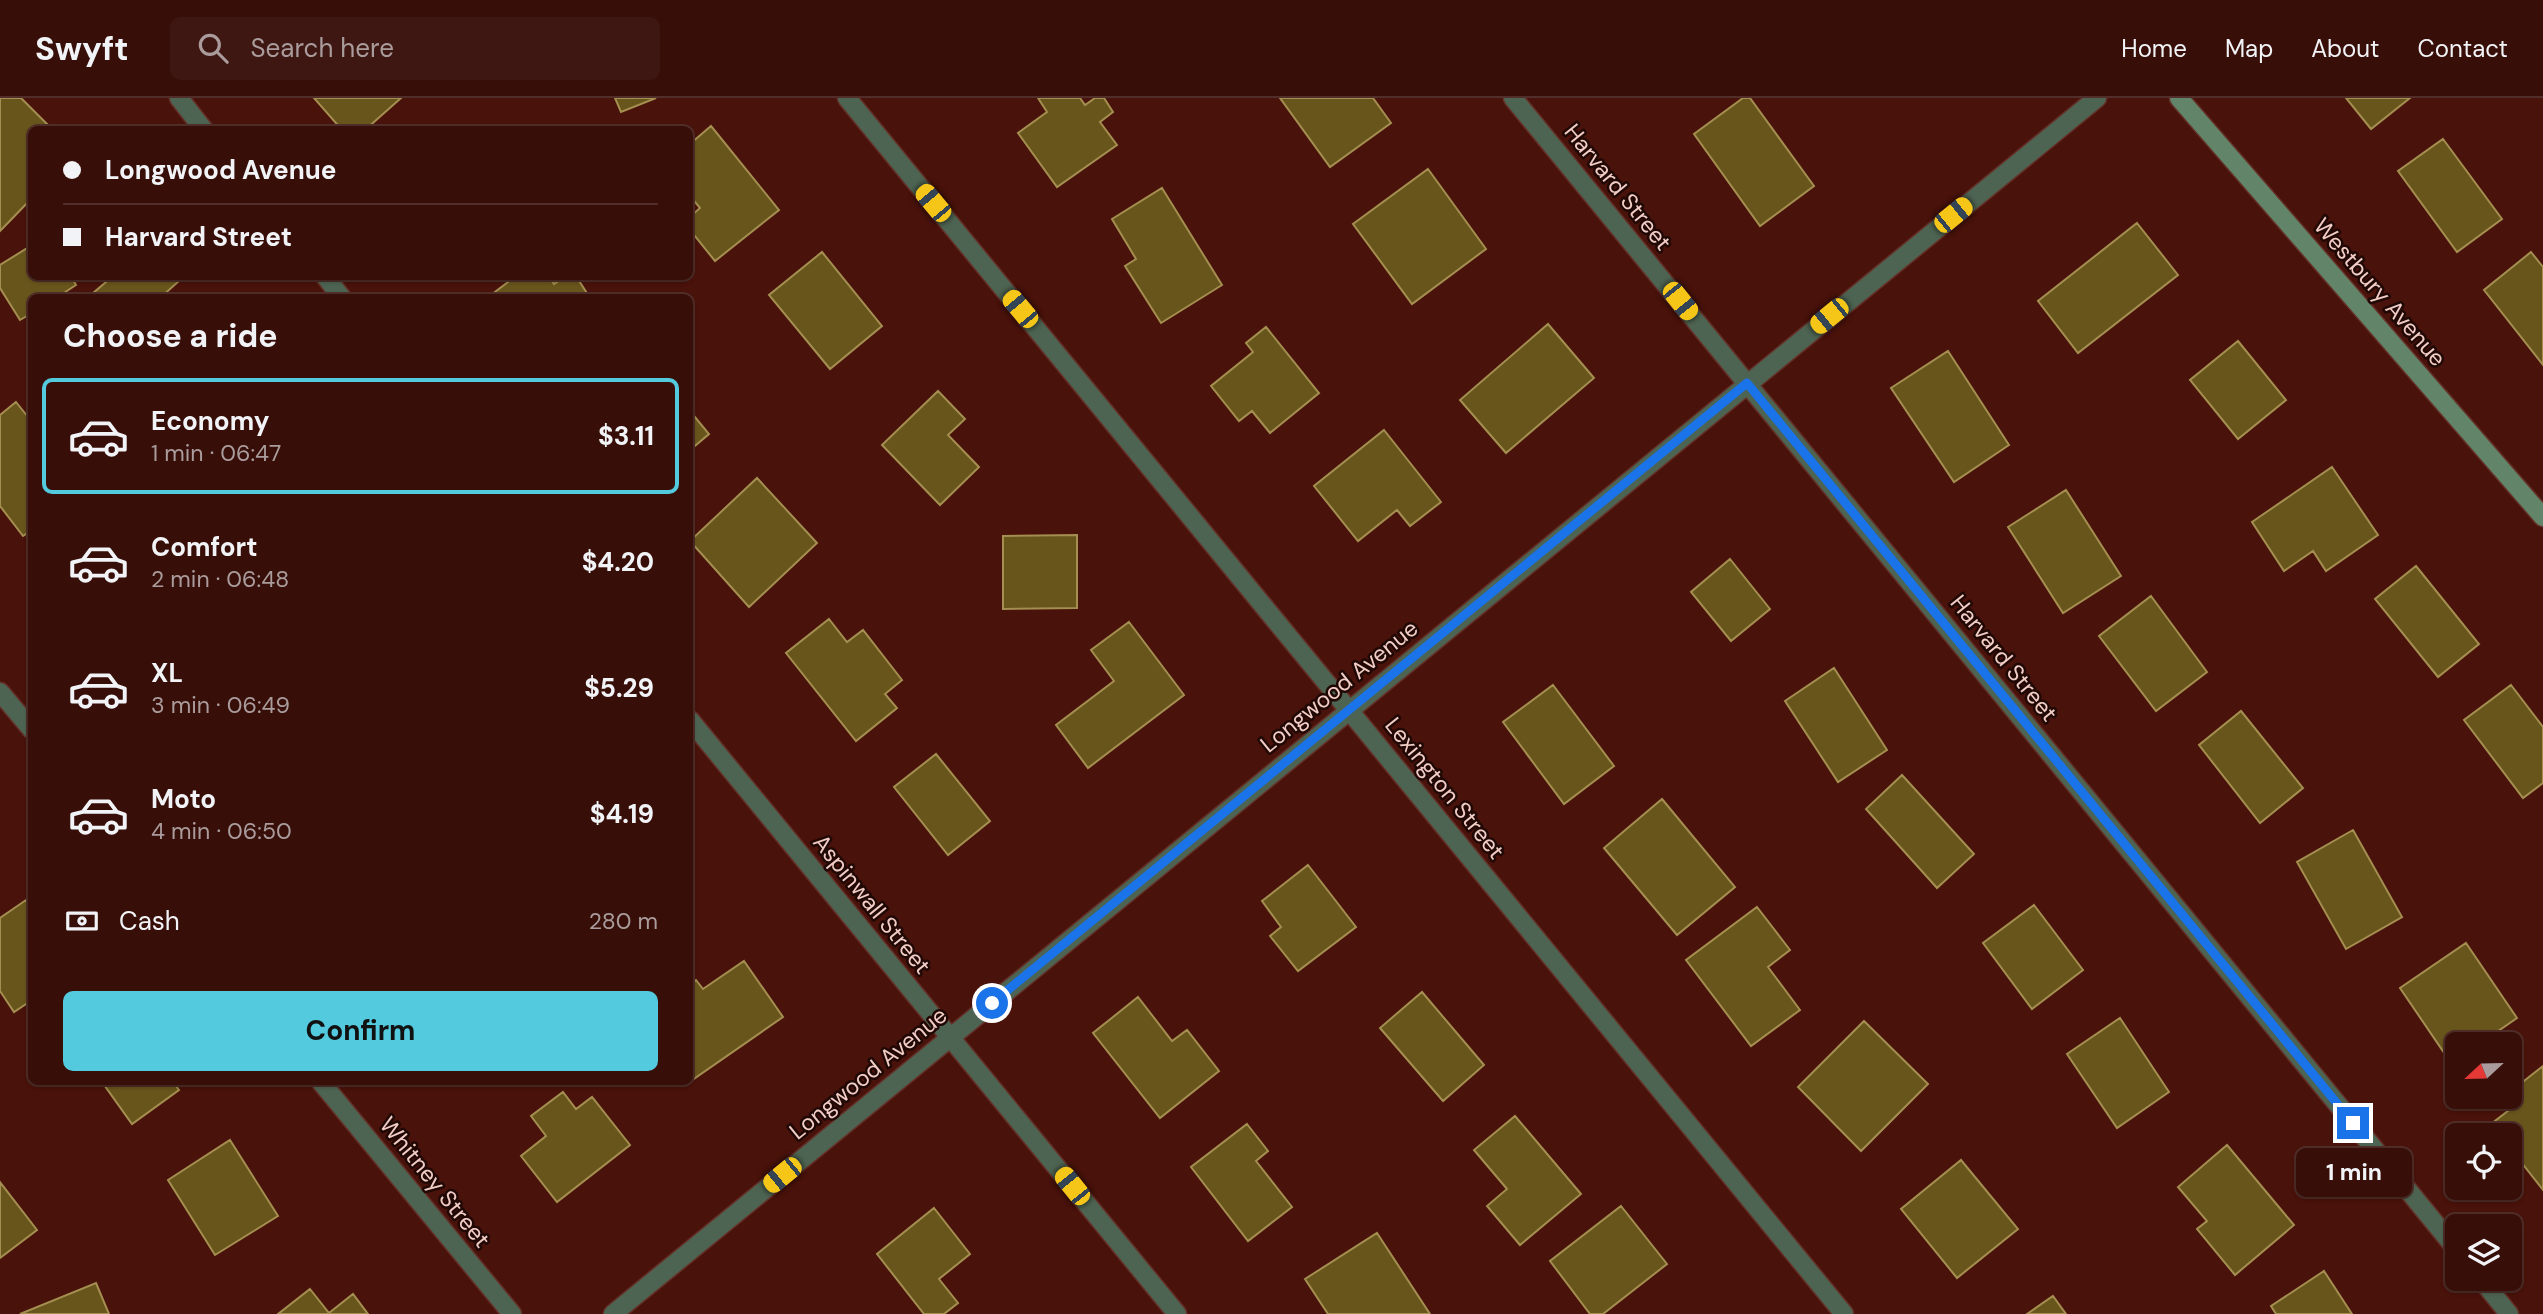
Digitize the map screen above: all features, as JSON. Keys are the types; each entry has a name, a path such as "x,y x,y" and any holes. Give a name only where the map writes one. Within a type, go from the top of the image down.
{"main road":[{"name":"Westbury Avenue","path":"2179,98 2543,517"}],"street":[{"path":"178,98 201,126"},
{"name":"Lexington Street","path":"846,98 1844,1314"},
{"name":"Harvard Street","path":"1513,98 2445,1235"},
{"name":"Longwood Avenue","path":"613,1314 2097,98"},
{"path":"328,280 339,294"},
{"path":"0,692 28,725"},
{"name":"Aspinwall Street","path":"693,724 1177,1314"},
{"name":"Whitney Street","path":"323,1085 512,1314"},
{"path":"2491,1291 2510,1314"}],"building":[{"path":"0,98 21,98 49,126 28,126 28,202 0,231"},
{"path":"314,98 401,98 370,126 338,126"},
{"path":"615,98 656,98 621,112"},
{"path":"1038,98 1080,98 1085,105 1095,98 1104,98 1113,112 1100,122 1117,145 1057,187 1018,133 1047,112"},
{"path":"1280,98 1373,98 1391,123 1330,167"},
{"path":"1743,98 1750,98 1814,186 1760,226 1694,134"},
{"path":"2346,98 2410,98 2371,129"},
{"path":"711,126 779,210 715,261 693,234 693,214 700,208 693,200 693,141"},
{"path":"2443,139 2502,219 2457,252 2398,171"},
{"path":"1428,169 1486,249 1412,304 1353,224"},
{"path":"1162,188 1222,285 1161,323 1125,266 1136,259 1112,219"},
{"path":"2137,223 2178,275 2078,353 2038,301"},
{"path":"28,248 28,280 73,280 76,285 62,294 28,294 28,315 20,320 0,288 0,265"},
{"path":"822,252 882,326 830,369 769,295"},
{"path":"2531,252 2543,267 2543,365 2484,290"},
{"path":"108,280 179,281 164,294 92,294"},
{"path":"511,280 552,280 554,284 560,280 579,280 587,294 492,294"},
{"path":"1548,324 1594,378 1506,453 1460,400"},
{"path":"1266,327 1319,393 1270,433 1252,411 1239,421 1211,386 1253,352 1246,343"},
{"path":"2238,341 2286,400 2238,439 2190,380"},
{"path":"1948,351 2009,445 1954,482 1891,388"},
{"path":"938,391 965,419 948,435 979,467 940,505 882,445"},
{"path":"16,402 28,417 28,533 23,536 0,506 0,415"},
{"path":"693,415 709,434 693,447"},
{"path":"1384,430 1441,502 1410,526 1397,510 1358,541 1314,486"},
{"path":"2332,467 2378,535 2326,571 2313,551 2284,571 2252,522"},
{"path":"757,478 817,543 749,607 693,544 693,538"},
{"path":"2066,490 2121,576 2063,613 2008,527"},
{"path":"1077,535 1077,608 1003,609 1003,536"},
{"path":"1730,559 1770,609 1731,641 1691,592"},
{"path":"2416,566 2479,644 2438,677 2375,599"},
{"path":"2151,596 2207,672 2156,711 2099,636"},
{"path":"829,619 847,642 863,630 902,680 885,694 897,708 856,741 786,653"},
{"path":"1129,622 1184,695 1088,768 1056,725 1114,681 1091,650"},
{"path":"1834,668 1887,750 1838,782 1785,701"},
{"path":"1553,685 1614,766 1564,804 1503,722"},
{"path":"2511,685 2543,727 2543,783 2523,798 2464,720"},
{"path":"2241,711 2303,788 2260,823 2199,745"},
{"path":"936,754 990,821 948,855 894,787"},
{"path":"1902,775 1974,854 1937,888 1866,809"},
{"path":"1662,799 1735,887 1677,935 1604,848"},
{"path":"2353,830 2402,917 2346,949 2297,862"},
{"path":"1308,865 1356,927 1298,971 1270,936 1281,927 1262,901"},
{"path":"26,900 28,903 28,1003 14,1012 0,991 0,918"},
{"path":"2034,905 2083,970 2032,1009 1983,943"},
{"path":"1757,907 1790,950 1768,967 1800,1010 1751,1046 1686,960"},
{"path":"2466,943 2517,1018 2497,1032 2445,1032 2445,1054 2400,988"},
{"path":"744,961 783,1017 693,1080 693,982 696,980 703,989"},
{"path":"1422,992 1484,1065 1443,1101 1380,1028"},
{"path":"1138,997 1172,1041 1187,1030 1219,1071 1160,1118 1093,1033"},
{"path":"2120,1018 2169,1092 2117,1128 2067,1054"},
{"path":"1864,1021 1928,1084 1861,1151 1798,1087"},
{"path":"2543,1066 2543,1190 2522,1163 2522,1123 2492,1123 2509,1110 2522,1110 2522,1083"},
{"path":"104,1085 175,1085 179,1090 132,1124"},
{"path":"563,1092 576,1109 592,1097 630,1145 557,1202 521,1156 546,1136 531,1116"},
{"path":"1515,1116 1581,1194 1520,1245 1487,1206 1507,1189 1474,1150"},
{"path":"1247,1124 1268,1151 1256,1161 1292,1207 1248,1241 1191,1167"},
{"path":"230,1140 278,1216 215,1255 168,1180"},
{"path":"2227,1145 2294,1225 2235,1275 2197,1229 2207,1221 2178,1187"},
{"path":"1961,1160 2018,1229 1957,1278 1901,1209"},
{"path":"0,1182 37,1230 0,1258"},
{"path":"1621,1206 1667,1264 1603,1314 1590,1314 1550,1261"},
{"path":"934,1208 970,1254 939,1279 958,1303 944,1314 924,1314 877,1254"},
{"path":"1377,1233 1430,1314 1328,1314 1305,1279"},
{"path":"2324,1271 2352,1314 2276,1314 2271,1306"},
{"path":"96,1283 109,1314 20,1314"},
{"path":"310,1289 329,1313 353,1294 368,1314 278,1314"},
{"path":"2053,1296 2066,1314 2027,1314"}],"route":[{"path":"992,1003 1747,383 2353,1123"}]}
